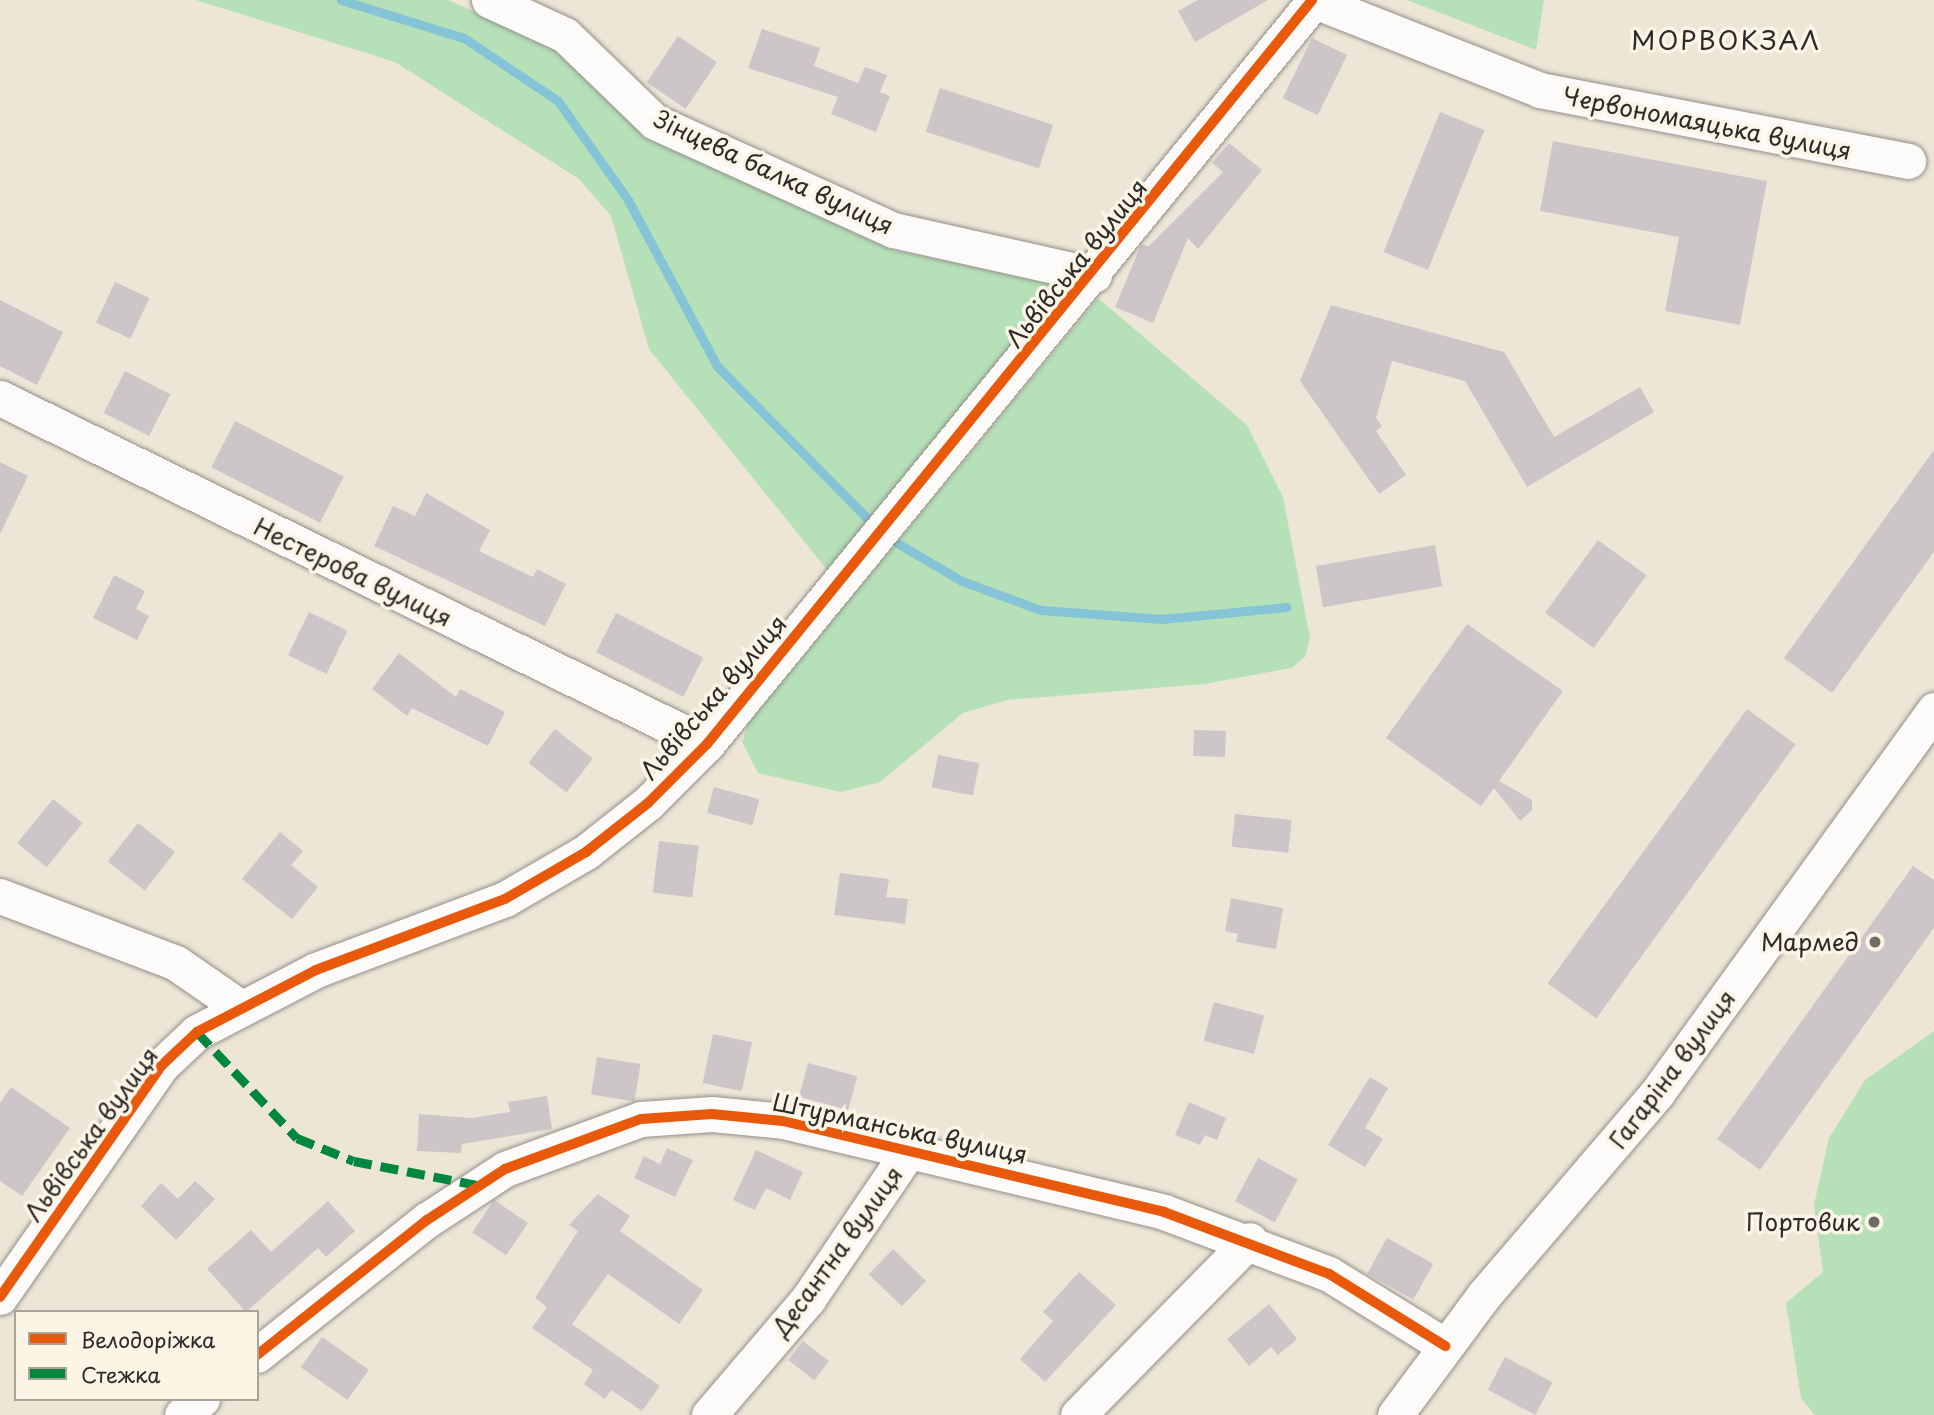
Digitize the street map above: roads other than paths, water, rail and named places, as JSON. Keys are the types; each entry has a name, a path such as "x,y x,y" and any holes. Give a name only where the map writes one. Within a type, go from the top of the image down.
{"street":[{"name":"Зінцева балка вулиця","path":"489,0 565,34 656,122 893,230 1094,275"},
{"name":"Львівська вулиця","path":"0,1297 162,1065 238,1006 316,970 505,900 586,852 707,744 1094,275 1313,1"},
{"name":"Червономаяцька вулиця","path":"1313,1 1540,90 1908,162"},
{"name":"Нестерова вулиця","path":"0,398 707,744"},
{"name":"Гагаріна вулиця","path":"1395,1415 1445,1346 1657,1093 1934,710"},
{"path":"0,896 177,964 238,1006"},
{"name":"Штурманська вулиця","path":"259,1353 477,1185 580,1137 641,1119 712,1114 783,1121 910,1149 1250,1240 1329,1274 1445,1346"},
{"name":"Десантна вулиця","path":"709,1415 808,1299 910,1149"},
{"path":"1078,1415 1250,1240"},
{"path":"182,1415 200,1401"}],"waterway":[{"path":"341,0 464,38 558,101 628,200 717,366 877,528"},
{"path":"887,537 962,581 1041,610 1162,619 1286,607"}],"place":[{"name":"Мармед","path":"1875,942"},
{"name":"Портовик","path":"1874,1222"}],"district":[{"name":"МОРВОКЗАЛ","path":"1726,40"}]}
